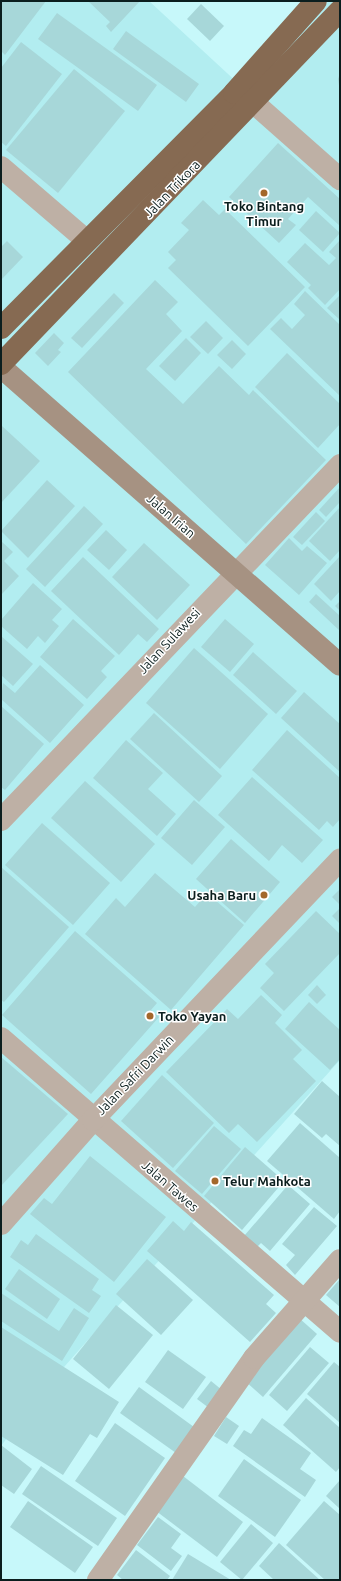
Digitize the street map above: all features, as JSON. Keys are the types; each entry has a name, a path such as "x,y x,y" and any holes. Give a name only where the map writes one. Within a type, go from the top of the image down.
{"highway":[{"name":"Jalan Trikora","path":"1,328 86,240 234,93 316,1"},
{"name":"Jalan Trikora","path":"1,366 254,103 340,11"}],"main road":[{"name":"Jalan Irian","path":"1,366 340,665"}],"street":[{"path":"254,103 340,179"},
{"path":"1,167 86,240"},
{"name":"Jalan Sulawesi","path":"1,820 235,572 340,465"},
{"name":"Jalan Safri Darwin","path":"1,1224 93,1120 340,860"},
{"name":"Jalan Tawes","path":"1,1038 93,1120 340,1332"},
{"path":"98,1580 254,1358 340,1260"}],"shaded area":[{"path":"1,1 149,1 241,86 322,1 340,1 340,1060 42,1392 1,1446"}],"building":[{"path":"1,1 46,1 5,55 1,51"},
{"path":"88,1 140,1 111,32 106,26 110,22"},
{"path":"201,4 224,26 210,41 187,19"},
{"path":"57,13 157,85 138,111 38,39"},
{"path":"126,31 199,84 186,102 113,49"},
{"path":"21,42 62,74 6,146 1,142 1,68"},
{"path":"74,69 125,111 58,193 6,150"},
{"path":"340,73 340,92 338,79"},
{"path":"278,143 340,199 340,226 308,197 288,219 296,225 279,243 229,197"},
{"path":"203,200 219,215 225,209 305,287 248,346 168,268 176,260 168,252 189,230 181,223"},
{"path":"316,211 340,233 323,252 299,230"},
{"path":"340,240 340,289 325,305 308,288 311,285 287,262 305,243 329,265 336,258 329,252"},
{"path":"7,241 23,257 1,280 1,247"},
{"path":"155,280 178,302 166,314 182,331 146,369 183,404 219,366 249,395 253,390 326,460 246,544 68,372"},
{"path":"305,291 340,325 340,396 270,329 281,318 292,329 305,315 294,304"},
{"path":"114,293 124,303 82,348 71,338"},
{"path":"340,295 340,320 327,308"},
{"path":"206,321 223,338 208,354 190,337"},
{"path":"54,333 64,343 58,350 61,352 48,366 35,353"},
{"path":"186,338 201,353 175,381 159,366"},
{"path":"232,340 246,354 232,369 217,355"},
{"path":"287,353 340,404 340,424 318,448 255,387"},
{"path":"2,426 40,461 1,503 1,427"},
{"path":"47,480 75,506 28,558 1,531"},
{"path":"340,487 340,502 326,517 319,510"},
{"path":"84,506 103,524 45,587 26,569"},
{"path":"340,507 340,550 330,561 309,541"},
{"path":"316,512 325,521 302,545 293,537"},
{"path":"106,530 127,550 109,570 87,550"},
{"path":"289,538 302,551 307,546 327,563 299,595 265,565"},
{"path":"1,541 13,552 4,561 19,576 1,595"},
{"path":"144,543 190,585 157,620 112,577"},
{"path":"340,556 340,591 331,601 314,584"},
{"path":"83,557 159,629 147,642 138,634 119,655 51,591"},
{"path":"33,583 62,609 52,620 59,626 45,643 38,636 27,649 1,626 1,620"},
{"path":"316,594 340,616 340,631 309,602"},
{"path":"340,601 340,611 335,606"},
{"path":"73,619 115,656 101,671 107,677 87,699 40,657"},
{"path":"225,619 254,644 230,672 201,647"},
{"path":"1,636 33,664 13,686 1,675"},
{"path":"194,648 268,714 220,769 146,703"},
{"path":"253,652 297,691 276,714 233,675"},
{"path":"40,665 84,705 50,743 1,699 3,683 15,693"},
{"path":"304,692 340,724 340,772 281,718"},
{"path":"1,706 44,744 5,790 1,787"},
{"path":"154,713 222,776 199,802 130,739"},
{"path":"287,730 340,778 340,819 333,827 327,821 319,830 252,770"},
{"path":"126,740 163,773 148,789 176,814 157,836 93,778"},
{"path":"252,777 323,840 302,863 282,845 269,861 218,815"},
{"path":"85,781 155,844 121,882 51,818"},
{"path":"194,800 225,827 192,865 161,838"},
{"path":"42,823 110,883 73,925 5,865"},
{"path":"231,839 280,882 245,923 196,879"},
{"path":"1,867 69,927 4,1002 1,1000"},
{"path":"155,873 195,907 207,893 244,925 171,1010 85,934 116,898 125,907"},
{"path":"340,889 340,905 332,897"},
{"path":"340,908 340,924 332,916"},
{"path":"316,911 340,934 340,953 284,1011 260,988 274,973 265,964"},
{"path":"75,931 157,1003 151,1010 159,1017 91,1094 2,1015"},
{"path":"317,985 326,995 317,1004 308,995"},
{"path":"261,995 282,1015 275,1023 302,1050 293,1059 316,1081 257,1142 238,1124 229,1133 166,1072 227,1009 238,1019"},
{"path":"309,1002 340,1030 340,1059 330,1070 285,1029"},
{"path":"1,1057 68,1114 1,1186"},
{"path":"162,1075 214,1123 173,1168 121,1121"},
{"path":"322,1081 340,1097 340,1146 326,1134 322,1138 294,1114"},
{"path":"300,1123 340,1158 340,1211 334,1219 267,1161"},
{"path":"214,1126 241,1149 202,1194 175,1171"},
{"path":"245,1147 284,1181 242,1230 204,1196"},
{"path":"90,1156 166,1217 114,1282 30,1214 44,1198 52,1204"},
{"path":"288,1185 310,1204 270,1251 261,1243 257,1247 244,1236"},
{"path":"314,1207 337,1226 295,1275 286,1265 295,1255 282,1244"},
{"path":"173,1221 184,1231 191,1222 274,1295 266,1304 276,1313 250,1342 147,1251"},
{"path":"36,1234 99,1279 92,1290 101,1296 89,1313 10,1257 21,1240 28,1245"},
{"path":"147,1259 193,1300 161,1335 116,1294"},
{"path":"19,1269 60,1299 47,1319 5,1289"},
{"path":"340,1279 340,1307 326,1295"},
{"path":"1,1293 59,1331 74,1308 89,1318 62,1361 1,1321"},
{"path":"116,1305 153,1335 109,1389 73,1359"},
{"path":"299,1318 317,1334 263,1397 245,1381"},
{"path":"1,1327 119,1402 97,1438 90,1434 63,1475 1,1436"},
{"path":"310,1347 329,1363 287,1411 269,1395"},
{"path":"168,1350 206,1377 183,1409 145,1382"},
{"path":"334,1362 340,1367 340,1423 307,1394"},
{"path":"211,1381 222,1390 209,1408 197,1399"},
{"path":"139,1387 194,1427 176,1453 120,1413"},
{"path":"306,1398 340,1428 340,1467 336,1472 283,1425"},
{"path":"226,1417 239,1426 227,1444 214,1436"},
{"path":"262,1418 311,1453 300,1469 316,1480 305,1497 233,1446 244,1430 251,1434"},
{"path":"115,1423 165,1458 125,1516 75,1481"},
{"path":"1,1445 32,1469 14,1494 1,1485"},
{"path":"244,1459 301,1500 275,1537 218,1496"},
{"path":"41,1466 117,1518 98,1546 22,1494"},
{"path":"183,1476 243,1522 217,1557 156,1511"},
{"path":"340,1480 340,1509 326,1496"},
{"path":"28,1501 93,1547 75,1573 10,1527"},
{"path":"324,1501 340,1515 340,1580 325,1580 286,1545"},
{"path":"158,1517 181,1534 171,1548 182,1556 171,1571 137,1545"},
{"path":"251,1524 273,1543 242,1580 220,1562"},
{"path":"279,1543 320,1580 274,1580 259,1566"},
{"path":"136,1550 170,1576 167,1580 123,1580 117,1575"},
{"path":"188,1554 231,1580 172,1580"}],"place":[{"name":"Toko Bintang Timur","path":"264,193"},
{"name":"Usaha Baru","path":"264,895"},
{"name":"Toko Yayan","path":"150,1016"},
{"name":"Telur Mahkota","path":"215,1181"}]}
